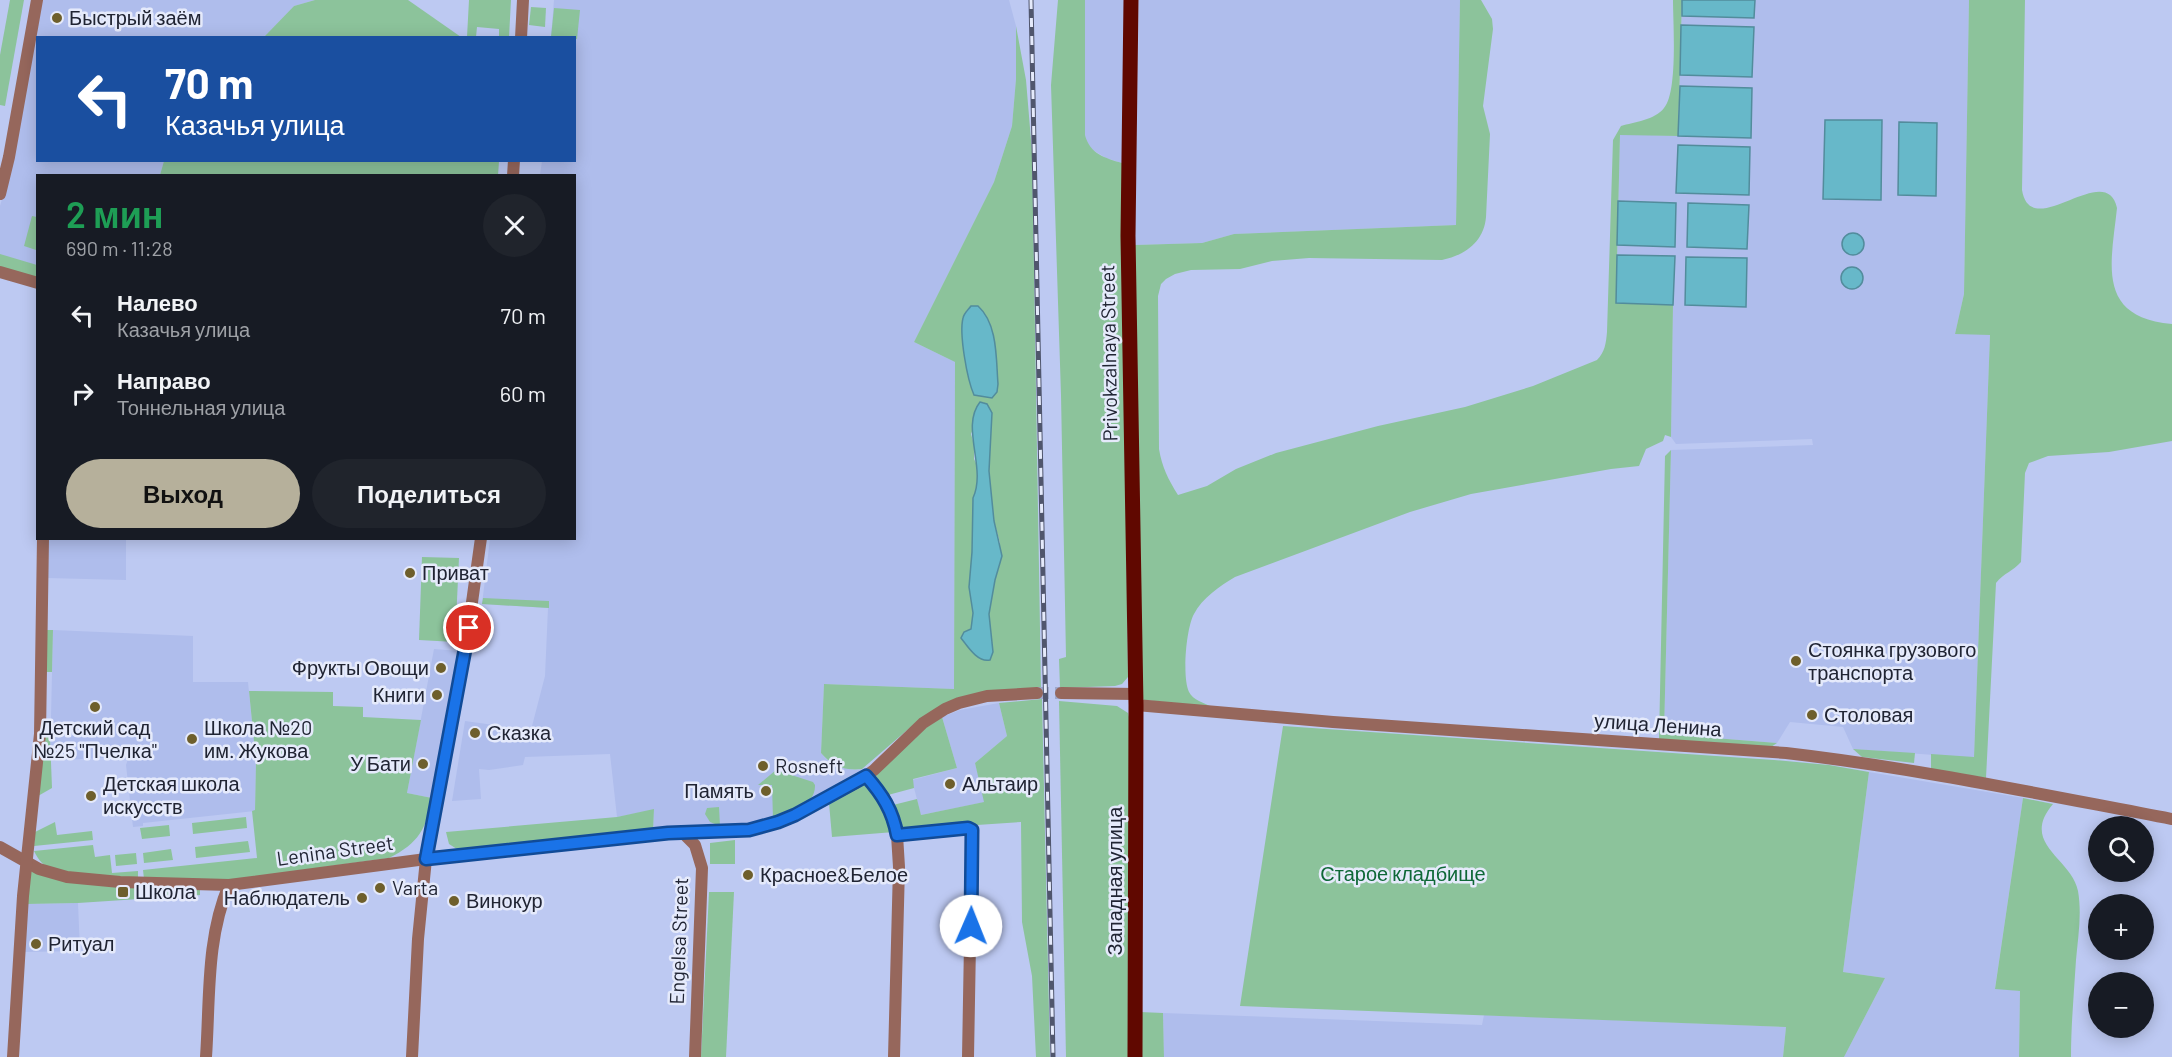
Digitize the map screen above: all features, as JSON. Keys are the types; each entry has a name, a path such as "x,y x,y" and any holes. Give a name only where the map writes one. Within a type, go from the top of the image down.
{"main road":[{"name":"Privokzalnaya Street","path":"1131,0 1128,236 1136,699"},
{"name":"Западная улица","path":"1135,1057 1136,699"}],"street":[{"path":"0,194 9,157 37,0"},
{"path":"521,36 523,0"},
{"path":"0,272 36,282"},
{"path":"13,1057 23,896 40,734 43,540"},
{"path":"412,1057 418,939 426,859 466,645 482,540"},
{"name":"Lenina Street","path":"0,847 27,863 51,873 84,879 230,885 426,859 683,833 741,831 778,822 812,807 866,776 924,722 945,709 987,696 1037,693"},
{"path":"1061,693 1136,699"},
{"name":"улица Ленина","path":"1136,699 1333,722 1806,756 1900,768 2172,819"},
{"path":"866,776 884,797 897,835 899,867 894,1057"},
{"path":"897,835 968,828 972,830 968,1057"},
{"name":"Engelsa Street","path":"683,833 695,845 702,868 695,1057"},
{"path":"206,1057 214,940 220,908 230,885"}],"shaded area":[{"path":"40,0 315,0 294,6 265,36 36,36 36,162 164,162 160,174 36,174 36,278 0,267 0,206 7,182"},
{"path":"554,0 1009,0 1016,26 1016,79 1012,126 994,182 914,342 955,362 954,689 824,684 821,753 828,761 839,767 862,769 822,795 773,819 742,827 653,832 654,810 617,817 610,754 525,757 523,765 489,770 479,769 481,799 452,801 465,721 531,730 545,676 548,608 482,604 490,540 576,540 576,174 540,174 542,162 576,162 576,36 551,36"},
{"path":"1085,0 1124,0 1122,163 1106,158 1087,144 1085,135"},
{"path":"1139,0 1460,0 1456,225 1234,234 1202,243 1135,245"},
{"path":"1682,0 1969,0 1964,294 1955,334 1990,334 1974,758 1853,749 1843,727 1790,722 1777,743 1664,734 1671,450 1813,445 1812,439 1676,444 1671,437 1673,305 1616,303 1620,134 1678,136"},
{"path":"1682,0 1755,0 1754,18 1682,16"},
{"path":"1681,25 1754,27 1752,77 1680,75"},
{"path":"1680,86 1752,88 1751,138 1678,136"},
{"path":"1825,120 1882,120 1881,200 1823,199"},
{"path":"1899,122 1937,123 1936,196 1898,195"},
{"path":"1678,145 1750,147 1749,195 1676,193"},
{"path":"1618,201 1676,203 1675,247 1617,245"},
{"path":"1688,203 1749,205 1747,249 1687,247"},
{"path":"1849,233 1857,233 1864,240 1864,248 1857,255 1849,255 1842,248 1842,240"},
{"path":"1617,255 1675,256 1673,305 1616,303"},
{"path":"1686,257 1747,258 1746,307 1685,305"},
{"path":"1848,267 1856,267 1863,274 1863,282 1856,289 1848,289 1841,282 1841,274"},
{"path":"971,306 978,306 985,313 993,332 998,384 997,392 992,398 974,395 969,378 964,356 962,325 964,315"},
{"path":"980,402 987,404 992,413 989,471 994,521 1002,556 989,614 993,652 990,660 981,659 974,654 961,638 964,632 971,629 973,613 969,587 973,498 977,474 972,423"},
{"path":"47,540 126,540 126,580 47,578"},
{"name":"Школа №20 им. Жукова","path":"53,630 193,636 193,682 248,682 256,762 255,811 143,823 143,826 133,827 126,765 129,756 50,761"},
{"path":"434,649 459,651 432,798 407,793"},
{"path":"999,703 1007,736 975,763 985,802 921,815 912,780 957,768 942,717 960,710"},
{"path":"1869,772 2023,798 1995,988 2020,991 2019,1057 1844,1057 1885,978 1843,972"},
{"path":"78,903 80,951 23,952 26,904"},
{"path":"1163,1013 1482,1025 1484,1015 1786,1027 1783,1057 1164,1057"}],"green space":[{"path":"10,0 24,0 5,106 0,105 0,55"},
{"path":"315,0 408,0 460,36 265,36 294,6"},
{"path":"469,0 511,0 509,36 499,36 499,29 477,27 476,36 467,36"},
{"path":"1058,0 1085,0 1085,135 1094,151 1122,163 1128,677 1122,684 1115,686 1060,688 1059,659 1066,657 1061,395 1051,85"},
{"path":"1460,0 1481,0 1492,19 1493,29 1483,106 1490,134 1486,217 1485,226 1478,240 1459,255 1442,260 1309,258 1272,261 1240,269 1191,270 1166,279 1161,284 1158,296 1159,449 1168,478 1178,495 1207,486 1236,469 1276,453 1378,426 1465,407 1533,386 1597,360 1606,344 1607,332 1613,140 1621,126 1655,115 1664,108 1668,100 1674,57 1673,0 1682,0 1678,136 1620,135 1616,303 1673,305 1671,437 1665,435 1663,441 1646,449 1639,466 1471,494 1410,512 1235,577 1218,588 1202,603 1191,621 1187,641 1185,665 1189,692 1199,701 1212,707 1144,700 1142,697 1135,245 1202,243 1234,234 1456,225"},
{"path":"1969,0 2025,0 2022,190 2028,204 2039,209 2099,192 2110,195 2117,208 2112,267 2114,284 2120,299 2130,311 2148,319 2172,324 2172,441 2109,452 2048,456 2029,463 2025,473 2021,562 1996,583 1986,778 1931,769 1931,754 1974,757 1990,335 1955,334 1964,294"},
{"path":"531,7 546,8 545,27 529,25"},
{"path":"554,8 580,10 577,39 576,36 551,36"},
{"path":"1016,26 1026,80 1032,152 1041,688 1000,690 940,706 920,719 862,769 844,768 834,764 821,753 824,684 954,689 955,362 914,342 994,182 1012,126 1016,79","holes":["971,306 978,306 988,319 995,346 966,311","983,402 992,413 989,471 994,521 1000,543 1000,564 989,614 993,652 971,649 964,643 964,632 971,629 973,613 969,587 973,498 977,490 978,467 974,459 971,434"]},
{"path":"163,162 499,162 498,174 160,174"},
{"path":"32,216 36,217 36,250 24,246"},
{"path":"0,254 36,265 36,278 0,267"},
{"path":"1671,450 1664,734 1777,743 1771,747 1659,740 1665,456"},
{"path":"422,557 459,558 455,642 419,640"},
{"path":"483,598 549,601 549,608 482,604"},
{"path":"46,630 53,630 52,672 45,672"},
{"path":"249,691 333,692 333,706 363,707 363,717 421,720 407,793 432,798 424,827 414,841 389,858 230,880 144,879 143,870 257,858 252,811 255,810 256,762"},
{"path":"1042,699 1050,1057 1036,1057 1032,976 1022,922 1021,822 977,825 970,823 900,831 893,805 917,799 921,815 984,802 975,763 1007,736 999,703"},
{"path":"1059,701 1117,706 1128,713 1130,721 1128,1057 1066,1057"},
{"path":"942,717 957,768 913,779 914,788 888,795 875,775 921,731"},
{"name":"Старое кладбище","path":"1283,726 1774,760 1829,765 1869,772 1843,972 1885,978 1844,1057 1783,1057 1786,1027 1240,1006"},
{"path":"44,737 50,737 52,788 38,796"},
{"path":"1853,749 1915,753 1914,763 1862,757"},
{"path":"776,770 813,782 815,785 811,798 806,803 794,811 773,819 772,785 758,785"},
{"path":"866,782 879,795 894,832 832,837 829,803"},
{"path":"2023,798 2053,804 2044,818 2042,830 2044,840 2074,879 2078,891 2080,917 2071,1057 2019,1057 2020,991 1995,989"},
{"path":"719,807 720,826 710,822 705,814 707,808"},
{"path":"654,809 653,832 460,851 449,844 446,832 617,817"},
{"path":"246,817 247,828 193,834 192,823"},
{"path":"55,822 57,835 92,831 93,840 34,846 35,832"},
{"path":"169,825 170,836 142,839 140,828"},
{"path":"735,840 735,864 710,864 710,843"},
{"path":"248,841 250,852 196,858 195,847"},
{"path":"93,845 95,857 110,855 112,873 138,871 138,879 61,872 42,863 34,851"},
{"path":"171,849 173,860 144,863 143,853"},
{"path":"136,853 137,864 116,866 115,855"},
{"path":"30,869 200,889 200,895 26,904"},
{"path":"709,892 734,892 726,1057 701,1057"},
{"path":"1140,1012 1163,1013 1164,1057 1140,1057"}],"tunnel":[{"path":"1037,693 1061,693"}],"railway":[{"path":"1031,0 1053,1057"}],"place":[{"name":"Быстрый заём","path":"57,18"},
{"name":"Приват","path":"410,573"},
{"name":"Стоянка грузового транспорта","path":"1796,661"},
{"name":"Фрукты Овощи","path":"441,668"},
{"name":"Книги","path":"437,695"},
{"name":"Детский сад №25 \"Пчелка\"","path":"95,707"},
{"name":"Столовая","path":"1812,715"},
{"name":"Сказка","path":"475,733"},
{"name":"Школа №20 им. Жукова","path":"192,739"},
{"name":"У Бати","path":"423,764"},
{"name":"Rosneft","path":"763,766"},
{"name":"Альтаир","path":"950,784"},
{"name":"Память","path":"766,791"},
{"name":"Детская школа искусств","path":"91,796"},
{"name":"Красное&Белое","path":"748,875"},
{"name":"Varta","path":"380,888"},
{"name":"Школа","path":"123,892"},
{"name":"Наблюдатель","path":"362,898"},
{"name":"Винокур","path":"454,901"},
{"name":"Ритуал","path":"36,944"}],"route":[{"path":"469,628 426,859 668,833 749,830 795,815 841,792 866,776 884,797 897,835 968,828 972,830 971,926"}]}
